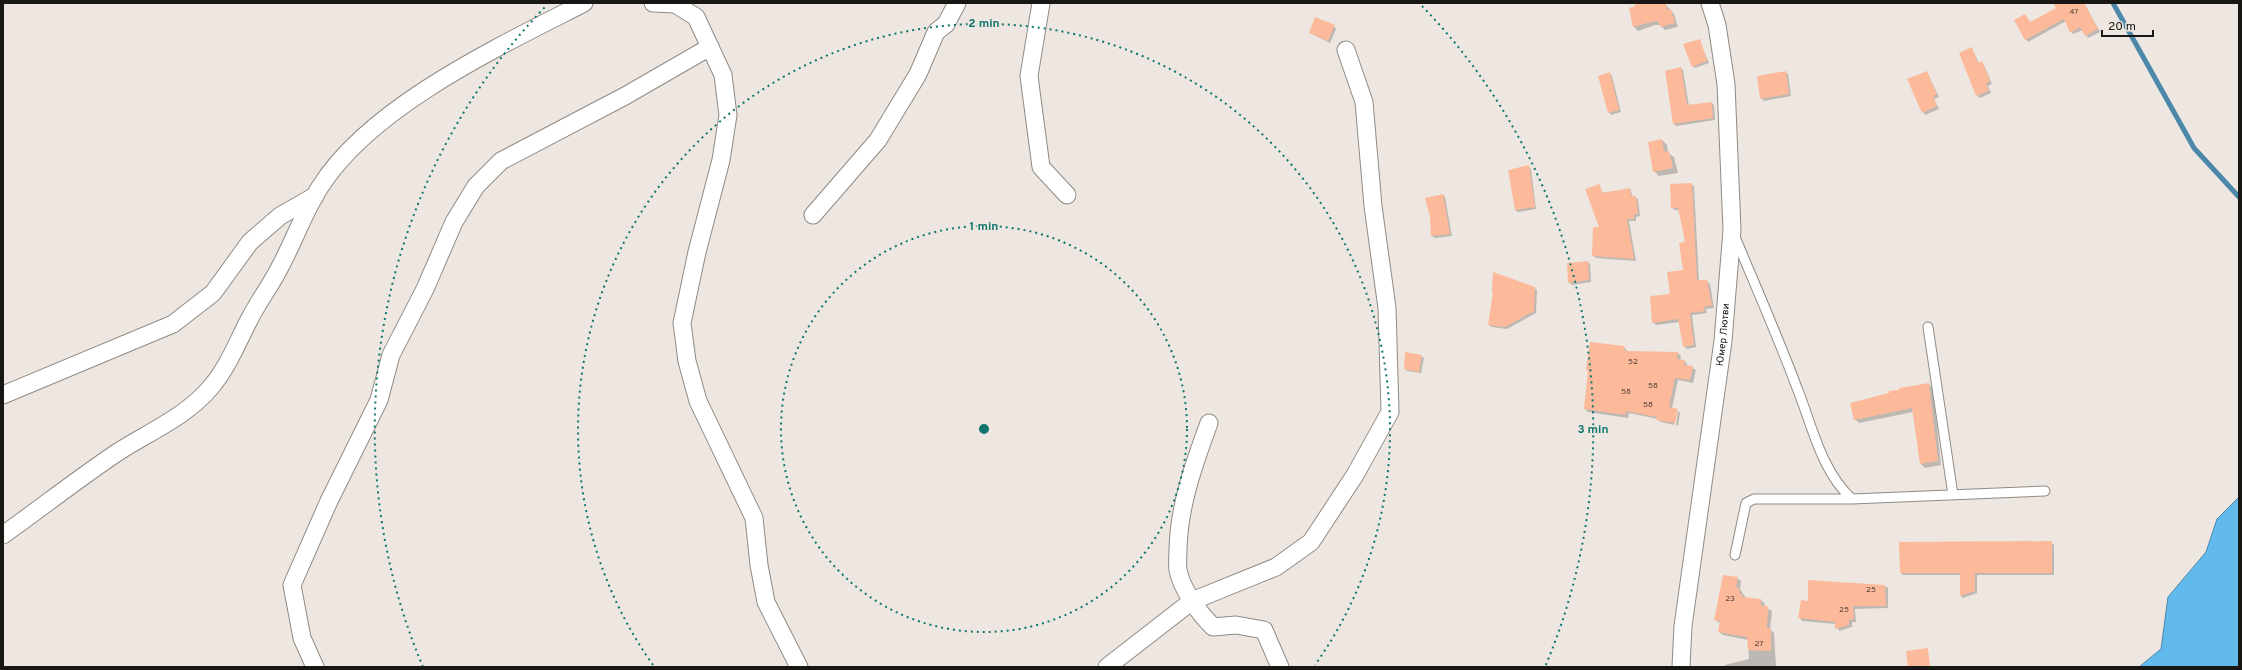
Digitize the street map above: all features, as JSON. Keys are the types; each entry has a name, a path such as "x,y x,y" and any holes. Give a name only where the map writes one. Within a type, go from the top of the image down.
{"street":[{"path":"3,535 118,452 186,410 210,388 228,363 254,309 279,270 315,196 331,171 374,127 432,86 499,46 584,3"},
{"path":"653,3 675,4 696,17 723,75 728,116 722,160 697,252 682,323 687,361 698,401 754,518 758,565 766,602 799,667"},
{"path":"813,215 878,140 918,74 936,32 946,24 957,3"},
{"path":"1041,3 1029,76 1032,99 1042,167 1067,195"},
{"name":"Юмер Лютви","path":"1681,667 1683,626 1723,341 1732,230 1726,84 1717,25 1710,3"},
{"path":"314,667 302,638 292,585 329,502 379,400 391,355 425,289 454,222 476,186 501,161 625,96 710,47"},
{"path":"1107,667 1192,601 1276,567 1311,542 1355,475 1390,412 1387,308 1373,206 1364,102 1346,50"},
{"path":"3,395 173,324 214,293 250,242 280,216 315,196"},
{"path":"1209,423 1189,478 1179,528 1178,570 1192,601 1201,615 1213,627 1236,625 1264,630 1280,667"}],"lane":[{"path":"1732,230 1797,388 1822,456 1839,485 1852,499"},
{"path":"1928,327 1953,495"},
{"path":"1735,555 1746,504 1750,500 1852,499 2045,491"}],"water":[{"path":"2239,497 2239,667 2139,667 2161,649 2168,597 2206,552 2217,519"}],"building":[{"path":"1634,3 1666,3 1667,10 1671,9 1675,23 1660,27 1658,21 1633,27 1629,8 1635,6"},
{"path":"2053,3 2084,3 2098,29 2085,36 2080,27 2070,33 2064,19 2025,40 2014,20 2025,14 2030,22 2056,8"},
{"path":"1315,17 1335,25 1328,41 1309,33"},
{"path":"1700,39 1707,61 1692,67 1683,44"},
{"path":"1972,47 1978,63 1982,61 1990,81 1986,83 1989,91 1976,96 1959,53"},
{"path":"1681,67 1687,105 1712,102 1713,118 1673,124 1665,71"},
{"path":"1786,71 1789,94 1760,99 1757,76"},
{"path":"1927,71 1937,95 1933,96 1937,106 1922,113 1907,79"},
{"path":"1610,72 1619,110 1608,113 1598,76"},
{"path":"1662,139 1664,152 1669,151 1673,168 1653,172 1648,142"},
{"path":"1529,165 1535,207 1515,210 1508,170"},
{"path":"1692,183 1697,280 1707,280 1712,305 1704,307 1705,311 1690,313 1694,345 1683,347 1678,319 1652,323 1650,296 1670,294 1667,272 1683,270 1679,243 1685,242 1678,208 1671,208 1670,184"},
{"path":"1600,184 1602,193 1630,188 1631,196 1636,196 1638,214 1634,214 1634,219 1627,219 1634,259 1592,256 1593,227 1599,227 1585,189"},
{"path":"1443,194 1450,234 1431,236 1430,217 1425,198"},
{"path":"1588,261 1589,280 1568,283 1567,263"},
{"path":"1493,272 1535,287 1534,311 1505,327 1488,325 1493,292"},
{"path":"1590,342 1624,346 1625,351 1678,352 1677,359 1685,360 1684,365 1693,366 1690,380 1675,378 1669,407 1678,409 1675,423 1656,420 1657,417 1626,411 1625,415 1584,409 1588,370 1586,370"},
{"path":"1405,352 1422,355 1419,372 1404,369"},
{"path":"1929,383 1938,461 1920,464 1912,408 1854,420 1850,403 1889,393 1889,391 1899,390 1899,388"},
{"path":"2052,541 2052,573 1975,573 1975,591 1960,596 1960,573 1900,573 1899,542"},
{"path":"1723,575 1738,577 1736,587 1740,588 1739,593 1743,594 1742,597 1761,599 1761,606 1768,606 1767,628 1771,628 1771,651 1748,650 1747,637 1718,632 1720,621 1714,620"},
{"path":"1808,580 1885,585 1886,606 1853,606 1854,619 1849,620 1849,625 1835,629 1835,622 1798,618 1801,600 1808,601"},
{"path":"1928,648 1930,667 1908,667 1906,651"}],"waterway":[{"path":"2113,3 2194,148 2239,197"}]}
